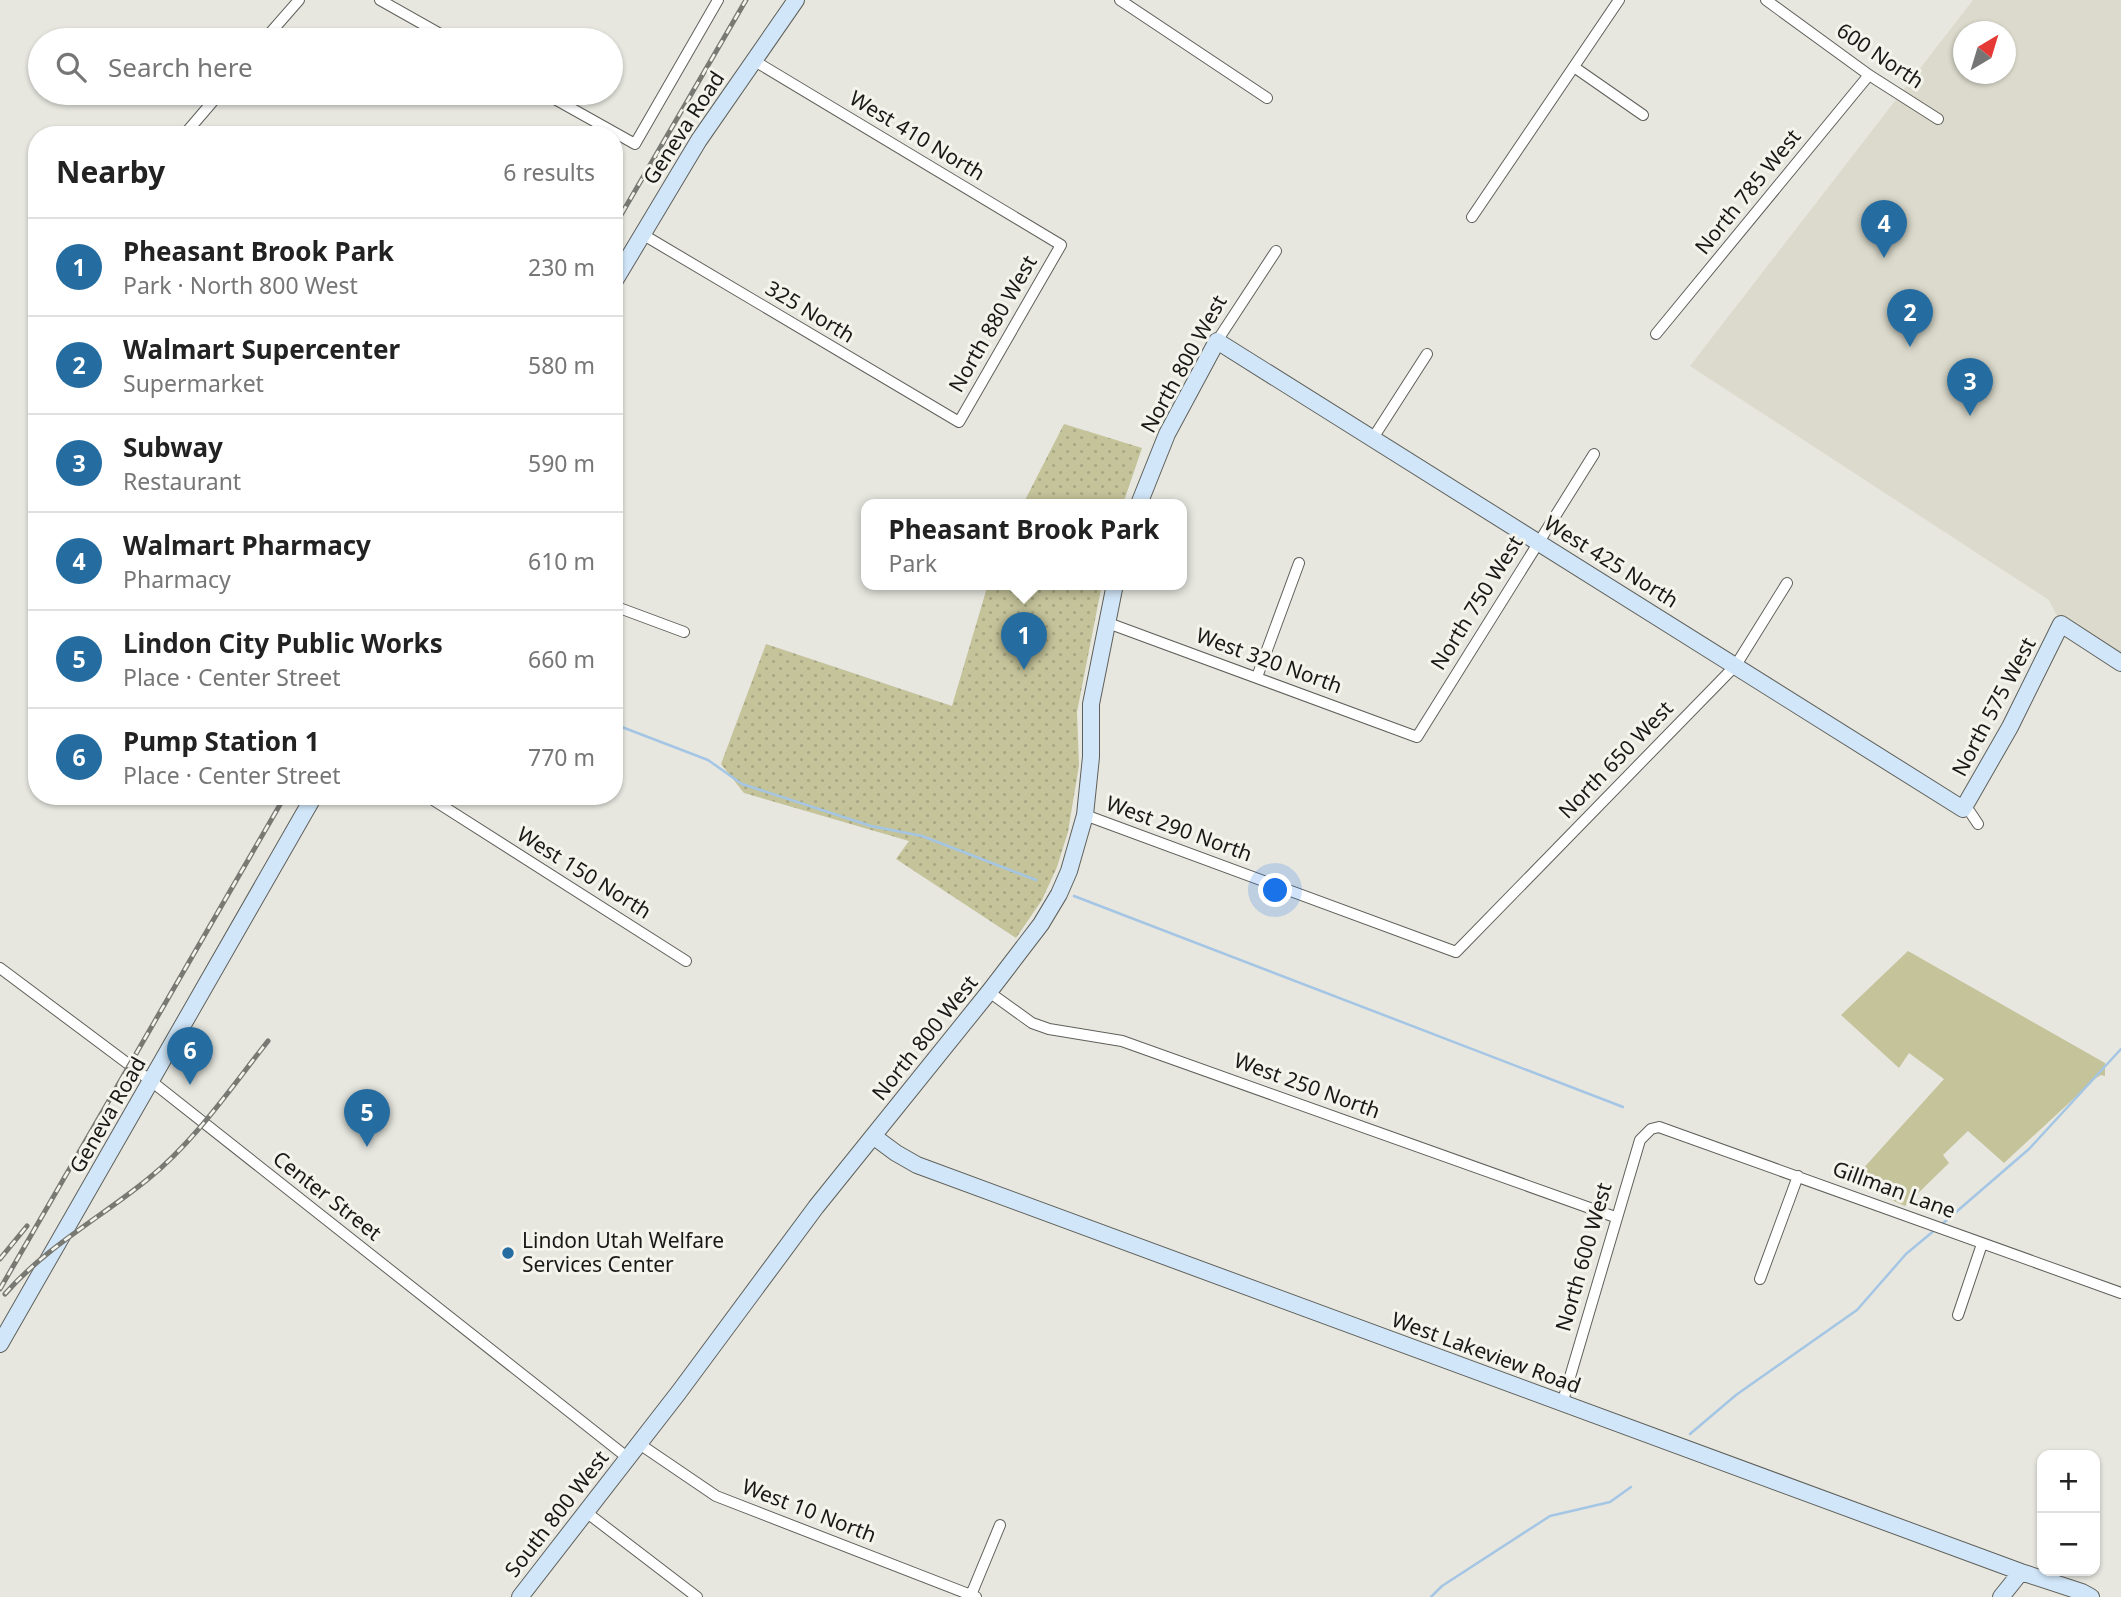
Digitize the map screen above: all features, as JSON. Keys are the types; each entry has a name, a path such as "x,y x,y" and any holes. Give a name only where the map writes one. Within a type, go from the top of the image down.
{"street":[{"path":"274,28 299,0"},
{"path":"380,0 430,28"},
{"path":"623,137 635,144 718,0"},
{"name":"Geneva Road","path":"623,267 699,141 796,0"},
{"path":"1120,0 1267,98"},
{"path":"1472,217 1619,0"},
{"name":"600 North","path":"1766,0 1869,75 1938,119"},
{"name":"West 410 North","path":"753,60 1061,245"},
{"path":"1574,67 1643,115"},
{"name":"North 785 West","path":"1656,334 1869,75"},
{"path":"192,126 210,105"},
{"path":"565,105 603,126"},
{"name":"325 North","path":"642,234 959,422"},
{"name":"North 880 West","path":"959,422 1061,245"},
{"name":"North 800 West","path":"1141,499 1178,410 1217,341 1276,251"},
{"name":"West 425 North","path":"1217,341 1970,812 1978,824"},
{"path":"1373,438 1427,354"},
{"name":"North 750 West","path":"1416,737 1594,454"},
{"path":"1257,677 1299,563"},
{"name":"North 650 West","path":"1456,952 1736,665 1787,583"},
{"name":"North 800 West","path":"628,1458 816,1207 1041,924 1059,894 1069,872 1085,815 1091,757 1091,704 1114,590"},
{"path":"623,609 684,632"},
{"name":"West 320 North","path":"1108,623 1416,737"},
{"name":"North 575 West","path":"1963,808 2010,727 2061,624 2121,663"},
{"name":"Geneva Road","path":"0,1344 309,805"},
{"name":"West 150 North","path":"441,805 686,961"},
{"name":"West 290 North","path":"1085,815 1456,952"},
{"name":"Center Street","path":"0,968 151,1081 628,1458"},
{"name":"West 250 North","path":"989,992 1032,1023 1122,1041 1615,1217"},
{"name":"Gillman Lane","path":"1654,1128 1659,1127 1798,1176 2121,1293"},
{"name":"North 600 West","path":"1562,1404 1615,1217 1640,1140 1654,1128"},
{"name":"West Lakeview Road","path":"873,1136 917,1165 2091,1597"},
{"path":"1760,1279 1798,1176"},
{"path":"1958,1315 1982,1244"},
{"name":"West 10 North","path":"638,1443 716,1496 973,1596"},
{"name":"South 800 West","path":"520,1597 628,1458"},
{"path":"586,1512 697,1597"},
{"path":"973,1596 1000,1525"},
{"path":"2001,1597 2021,1572"}],"shaded area":[{"path":"1973,0 2121,0 2121,663 2061,624 2049,600 1690,366 1953,26 1953,84 2016,84 2016,21 1957,21"}],"green space":[{"path":"1064,424 1142,448 1125,499 1026,499"},
{"path":"986,590 1101,590 1077,712 1079,765 1068,832 1057,867 1042,900 1016,938 896,859 909,841 744,793 721,764 766,644 952,706"},
{"path":"1908,951 2105,1063 2105,1076 2096,1078 2004,1163 1968,1131 1943,1155 1949,1163 1905,1206 1851,1182 1944,1079 1909,1053 1899,1068 1841,1015"}],"waterway":[{"path":"623,727 708,760 742,784 871,826 922,836 1036,880"},
{"path":"1074,896 1623,1107"},
{"path":"1941,1225 2029,1149 2121,1049"},
{"path":"1690,1434 1736,1395 1857,1310 1906,1254 1936,1229"},
{"path":"1431,1597 1442,1586 1550,1516 1610,1502 1631,1487"}],"railway":[{"path":"623,212 746,0"},
{"path":"0,1289 280,805"},
{"path":"5,1294 56,1247 165,1164 211,1114 268,1041"},
{"path":"0,1259 27,1226"}],"place":[{"name":"Walmart Pharmacy","path":"1884,258"},
{"name":"Walmart Supercenter","path":"1910,347"},
{"name":"Subway","path":"1970,416"},
{"name":"Pheasant Brook Park","path":"1024,670"},
{"name":"Pump Station 1","path":"190,1085"},
{"name":"Lindon City Public Works","path":"367,1147"},
{"name":"Lindon Utah Welfare Services Center","path":"508,1253"}]}
